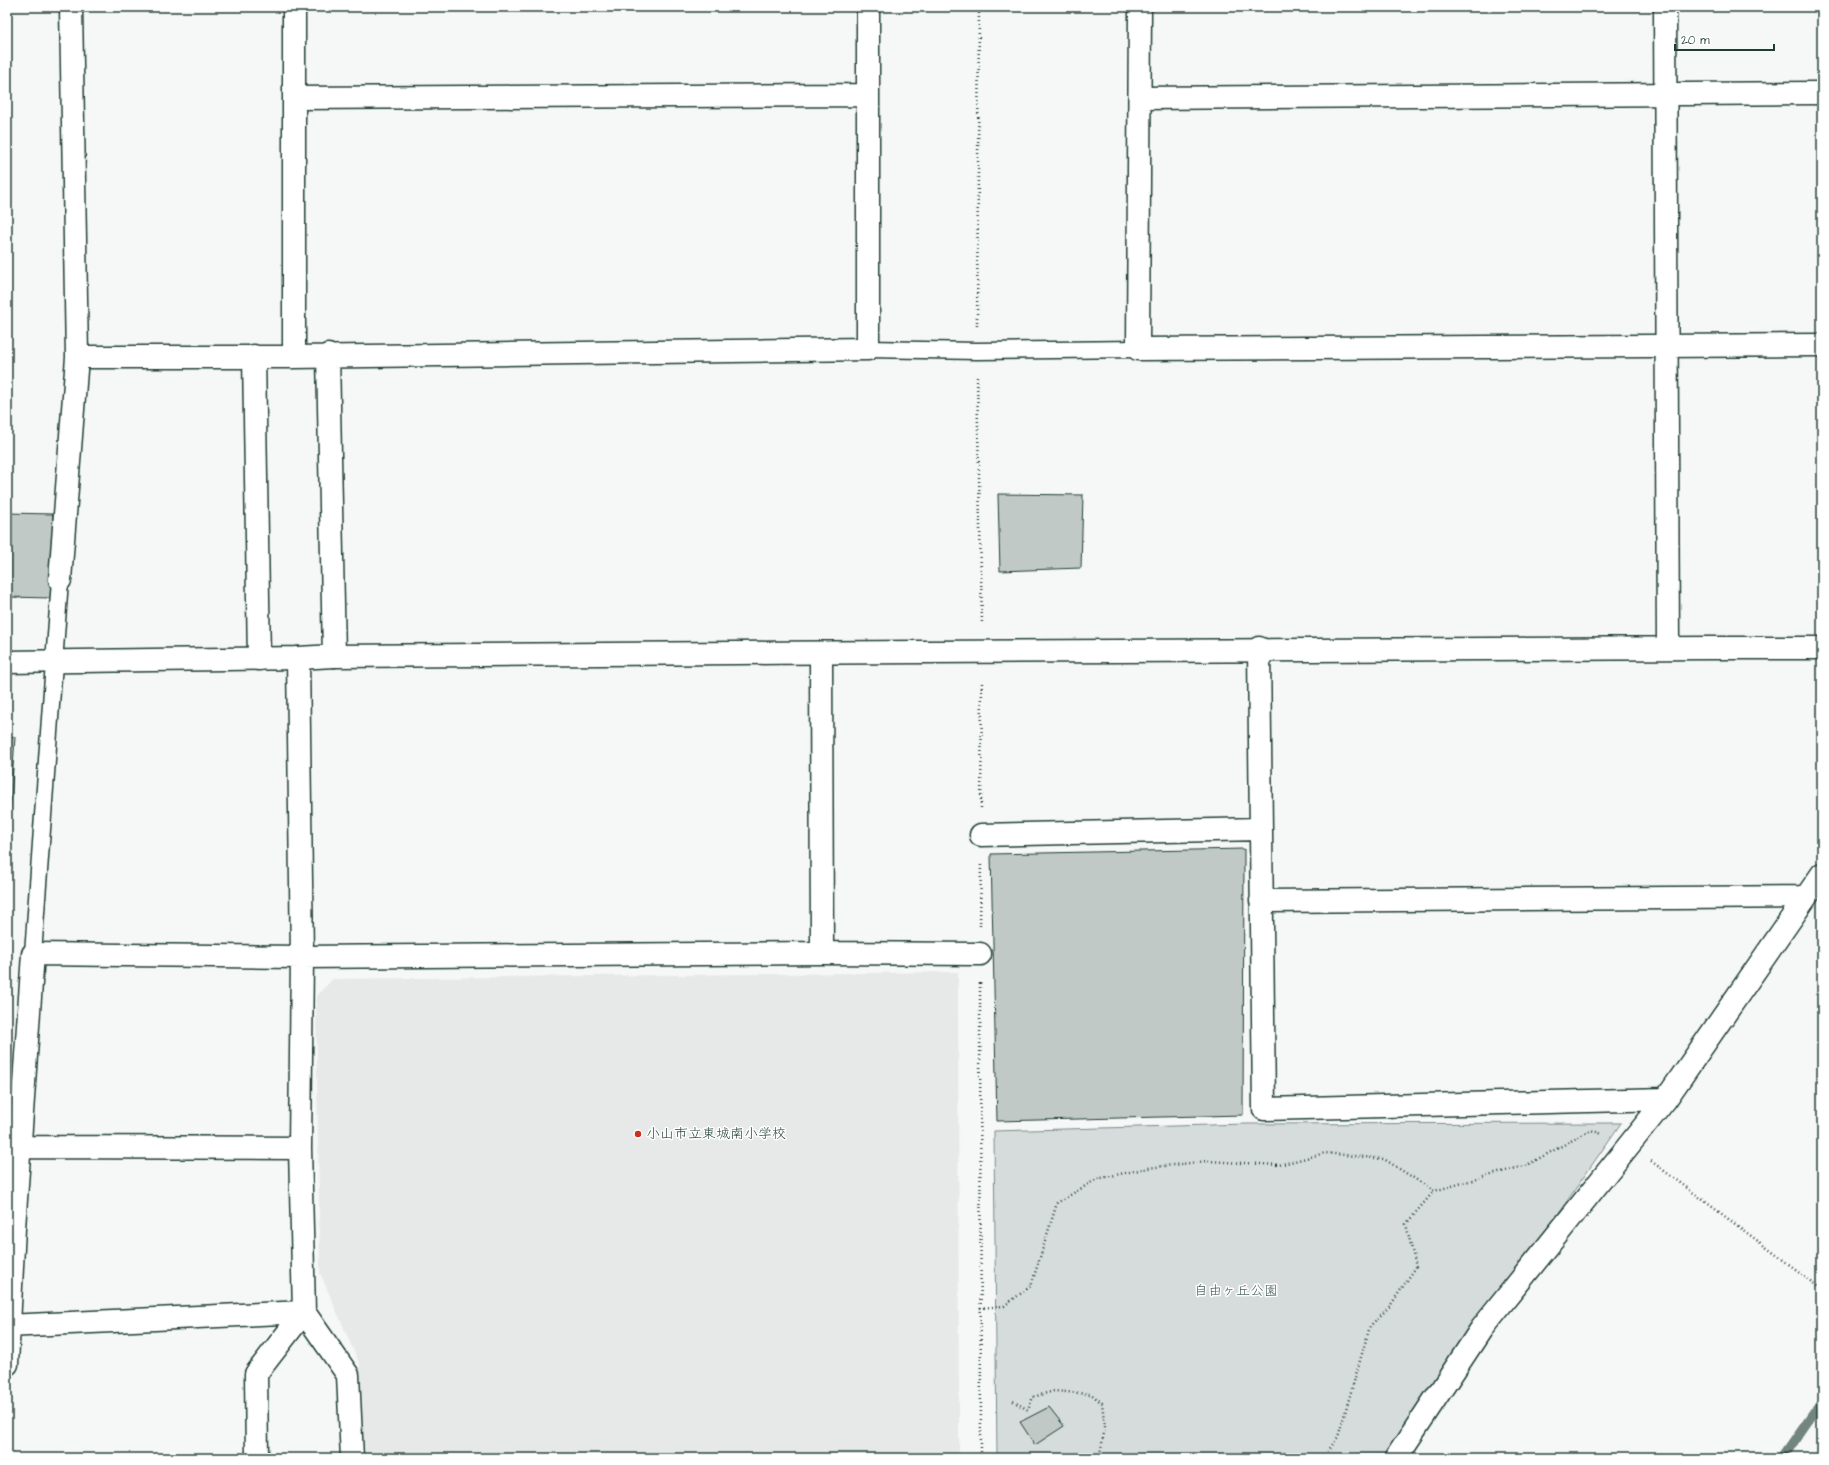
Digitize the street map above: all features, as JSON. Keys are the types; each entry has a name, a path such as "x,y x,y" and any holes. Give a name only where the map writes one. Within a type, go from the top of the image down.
{"street":[{"path":"60,580 77,357 71,7"},
{"path":"294,7 294,357"},
{"path":"77,357 294,357 868,349 868,7"},
{"path":"1140,7 1138,349 1822,345"},
{"path":"1666,7 1668,647"},
{"path":"1140,98 1822,93"},
{"path":"294,98 867,95"},
{"path":"254,356 258,659"},
{"path":"328,356 334,656"},
{"path":"7,662 258,659 334,656 821,653 983,650 1668,647 1822,648"},
{"path":"1259,648 1264,1109 1666,1099"},
{"path":"821,653 822,953"},
{"path":"298,658 302,957 300,1148 304,1312 348,1374 352,1458"},
{"path":"981,835 1261,829"},
{"path":"1396,1458 1482,1328 1666,1099 1822,874"},
{"path":"1261,901 1806,897"},
{"path":"7,1364 10,1228 19,1147 33,954 302,957 822,953 980,954"},
{"path":"19,1147 300,1148"},
{"path":"8,1326 304,1312"},
{"path":"257,1458 256,1374 304,1312"}],"lane":[{"path":"868,349 1138,349"},
{"path":"33,954 60,580"}],"path":[{"path":"980,1458 980,954 983,650"},
{"path":"1323,1458 1338,1437 1370,1326 1390,1306 1416,1267 1406,1224 1434,1191 1527,1165 1591,1130 1630,1145 1822,1289"},
{"path":"980,1308 1004,1306 1031,1286 1057,1203 1097,1179 1148,1168 1207,1161 1279,1166 1325,1153 1384,1159 1434,1191"},
{"path":"1013,1401 1028,1410 1033,1397 1054,1391 1091,1394 1102,1403 1105,1428 1100,1453 1106,1458"}],"shaded area":[{"name":"小山市立東城南小学校","path":"958,972 959,1458 359,1458 360,1365 320,1273 316,996 333,979"}],"green space":[{"name":"自由ヶ丘公園","path":"1621,1123 1389,1458 997,1458 994,1131 1246,1124"}],"building":[{"path":"998,494 1083,495 1081,568 1000,571"},
{"path":"7,513 53,514 51,598 7,597"},
{"path":"7,736 15,737 7,860"},
{"path":"1244,849 1243,1115 997,1121 991,854"},
{"path":"1049,1407 1064,1426 1035,1445 1020,1422"}],"waterway":[{"path":"1783,1458 1822,1402"}],"place":[{"name":"小山市立東城南小学校","path":"638,1134"}]}
